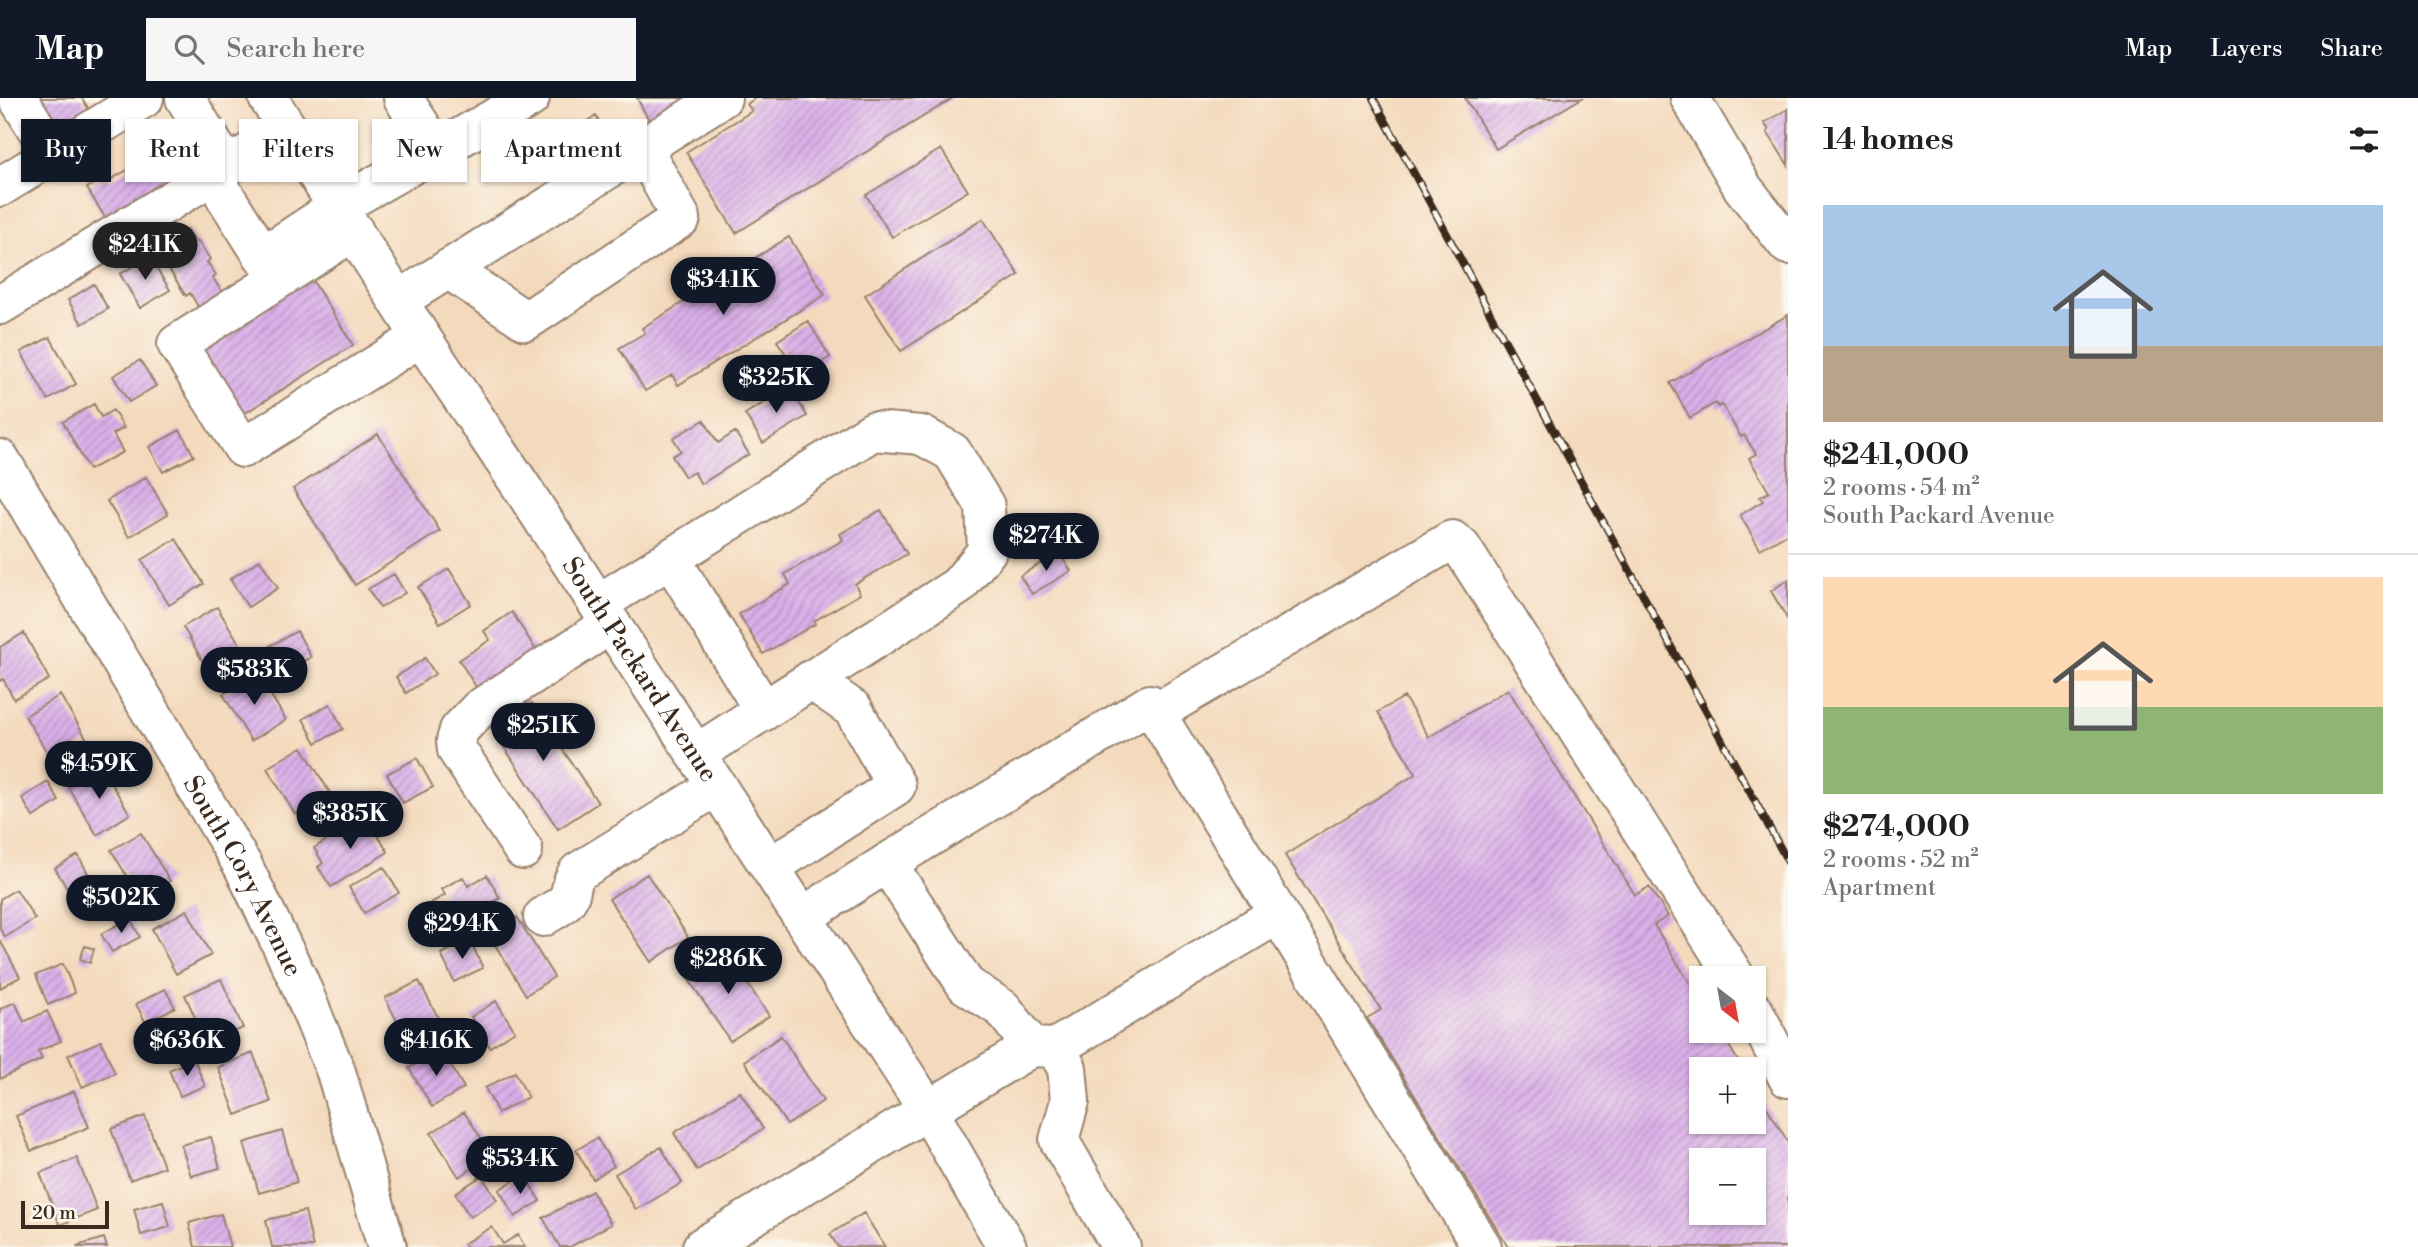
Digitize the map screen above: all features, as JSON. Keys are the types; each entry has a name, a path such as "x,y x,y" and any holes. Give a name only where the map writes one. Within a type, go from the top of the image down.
{"street":[{"path":"18,98 31,119"},
{"path":"186,98 263,256 346,218"},
{"path":"403,98 416,119"},
{"path":"647,144 722,98"},
{"path":"1690,98 1743,188 1788,245"},
{"path":"467,132 511,103"},
{"path":"100,119 120,104"},
{"path":"0,305 226,182 278,114"},
{"name":"South Packard Avenue","path":"278,114 421,337 928,1110 1007,1247"},
{"path":"448,269 526,321 681,218 647,156"},
{"path":"0,187 21,174"},
{"path":"395,182 177,344 243,448 421,337"},
{"path":"399,300 586,182"},
{"path":"523,850 457,750 459,730 479,709 605,614 671,559 873,431 921,435 952,452 985,506 987,551 958,586 696,754"},
{"name":"South Cory Avenue","path":"0,459 243,866 298,979 336,1072 387,1247"},
{"path":"1155,713 1452,540 1461,547 1728,966"},
{"path":"671,559 764,711"},
{"path":"770,867 896,786 853,709 811,680"},
{"path":"802,917 1150,704 1475,1245"},
{"path":"542,917 565,902 570,894 570,883 578,872 717,786"},
{"path":"887,863 966,985 1003,1009 1067,1068 1070,1101 1059,1140 1121,1247"},
{"path":"702,1247 928,1110 1044,1048 1278,914"},
{"path":"1766,1035 1788,1078"}],"building":[{"path":"28,98 82,98 91,113 81,119 41,119"},
{"path":"637,98 700,98 653,128"},
{"path":"756,98 953,98 736,233 686,152 752,111 747,104"},
{"path":"1465,98 1582,98 1496,149"},
{"path":"1788,109 1788,165 1764,123"},
{"path":"941,149 968,191 892,237 866,195"},
{"path":"125,171 125,182 169,182 109,224 87,188 97,182 111,182 111,179"},
{"path":"552,182 566,182 556,188"},
{"path":"983,219 1019,275 901,351 865,295"},
{"path":"187,229 210,259 207,262 216,275 213,278 226,298 202,313 190,293 186,296 156,249"},
{"path":"789,237 825,295 678,385 672,375 645,391 619,348 645,333 642,328"},
{"path":"149,257 170,290 140,308 120,274"},
{"path":"311,278 353,345 242,415 200,347"},
{"path":"94,284 108,309 82,324 68,300"},
{"path":"1788,315 1788,533 1760,549 1740,515 1763,501 1760,497 1769,492 1749,458 1756,454 1744,435 1741,437 1722,405 1718,407 1716,403 1690,418 1670,383"},
{"path":"808,321 830,357 801,376 777,341"},
{"path":"50,337 76,384 48,400 21,352"},
{"path":"140,360 156,386 129,402 113,376"},
{"path":"790,387 807,416 763,443 745,414"},
{"path":"94,404 101,417 113,410 124,428 113,434 123,452 89,470 63,422"},
{"path":"704,420 718,443 735,432 749,454 701,484 694,472 685,477 672,456 681,451 673,438"},
{"path":"180,430 194,456 163,472 149,447"},
{"path":"378,434 440,531 355,585 293,489"},
{"path":"146,477 168,514 129,537 107,501"},
{"path":"881,510 907,554 855,584 860,594 763,654 739,614 790,584 785,574 843,540 840,534"},
{"path":"176,539 204,584 169,605 142,560"},
{"path":"1059,552 1071,571 1032,594 1020,576"},
{"path":"260,560 278,588 248,607 230,579"},
{"path":"449,569 471,604 440,623 418,587"},
{"path":"394,574 405,593 380,608 368,589"},
{"path":"1788,580 1788,620 1771,591"},
{"path":"217,607 244,651 209,672 183,627"},
{"path":"512,612 539,655 480,693 459,660 490,640 484,631"},
{"path":"297,631 311,657 284,672 270,646"},
{"path":"24,633 49,679 14,699 3,679 0,681 0,647"},
{"path":"425,658 435,674 406,693 396,677"},
{"path":"258,674 286,720 251,741 223,694"},
{"path":"1508,689 1635,895 1649,887 1668,916 1654,925 1689,982 1689,1043 1727,1043 1736,1057 1689,1057 1689,1134 1766,1134 1766,1106 1788,1142 1788,1245 1508,1247 1367,1018 1381,1010 1285,855 1416,774 1378,712 1404,697 1429,737"},
{"path":"60,695 88,741 53,762 25,716"},
{"path":"523,698 528,705 532,703 598,803 558,829 487,721"},
{"path":"330,704 343,729 316,743 303,719"},
{"path":"302,747 330,793 295,814 267,768"},
{"path":"417,758 433,787 403,803 387,774"},
{"path":"101,767 130,814 97,835 68,787"},
{"path":"48,782 59,801 33,817 22,798"},
{"path":"366,816 388,852 331,887 318,867 323,863 314,848"},
{"path":"141,833 170,881 141,899 111,850"},
{"path":"78,855 91,879 69,892 55,868"},
{"path":"384,867 399,893 364,913 349,887"},
{"path":"647,874 688,937 651,962 609,899"},
{"path":"487,875 500,898 483,907 485,911 440,937 424,907 445,895 441,889 463,877 468,886"},
{"path":"16,889 35,919 5,937 0,929 0,899"},
{"path":"187,910 211,955 176,974 152,929"},
{"path":"517,917 554,977 526,995 489,935"},
{"path":"130,918 140,937 112,952 101,934"},
{"path":"0,940 20,977 0,988"},
{"path":"470,940 483,968 454,982 441,954"},
{"path":"85,946 94,949 90,963 80,959"},
{"path":"726,951 769,1016 730,1041 687,977"},
{"path":"63,964 75,993 48,1005 36,975"},
{"path":"221,979 243,1028 207,1044 185,995"},
{"path":"419,981 441,1023 407,1040 385,998"},
{"path":"165,989 175,1007 146,1023 136,1004"},
{"path":"496,1001 515,1031 490,1047 471,1017"},
{"path":"15,1002 24,1022 47,1011 61,1041 38,1051 42,1059 0,1079 0,1009"},
{"path":"781,1036 823,1101 787,1125 744,1061"},
{"path":"101,1041 115,1073 82,1087 68,1055"},
{"path":"441,1049 464,1088 432,1107 409,1068"},
{"path":"253,1053 271,1102 236,1115 218,1067"},
{"path":"194,1059 205,1086 180,1096 169,1070"},
{"path":"515,1072 528,1097 498,1113 485,1088"},
{"path":"74,1091 89,1127 31,1151 16,1116"},
{"path":"740,1092 763,1129 697,1170 674,1133"},
{"path":"464,1112 493,1156 459,1177 431,1133"},
{"path":"145,1116 164,1167 130,1180 111,1129"},
{"path":"282,1131 297,1182 259,1193 244,1143"},
{"path":"211,1137 220,1168 191,1176 181,1145"},
{"path":"597,1138 614,1166 593,1179 576,1150"},
{"path":"661,1147 682,1183 636,1210 615,1174"},
{"path":"77,1158 97,1210 60,1225 40,1173"},
{"path":"524,1174 540,1201 515,1217 499,1190"},
{"path":"482,1176 497,1200 470,1217 455,1193"},
{"path":"592,1191 611,1224 570,1247 560,1247 543,1218"},
{"path":"163,1201 170,1227 141,1235 134,1209"},
{"path":"305,1211 313,1247 272,1247 266,1220"},
{"path":"864,1213 885,1247 838,1247 830,1234"},
{"path":"221,1214 230,1247 195,1247 189,1223"},
{"path":"492,1227 503,1244 518,1235 525,1247 465,1247 463,1244"},
{"path":"104,1238 107,1247 77,1247 77,1246"}],"railway":[{"path":"1373,98 1788,862"}]}
